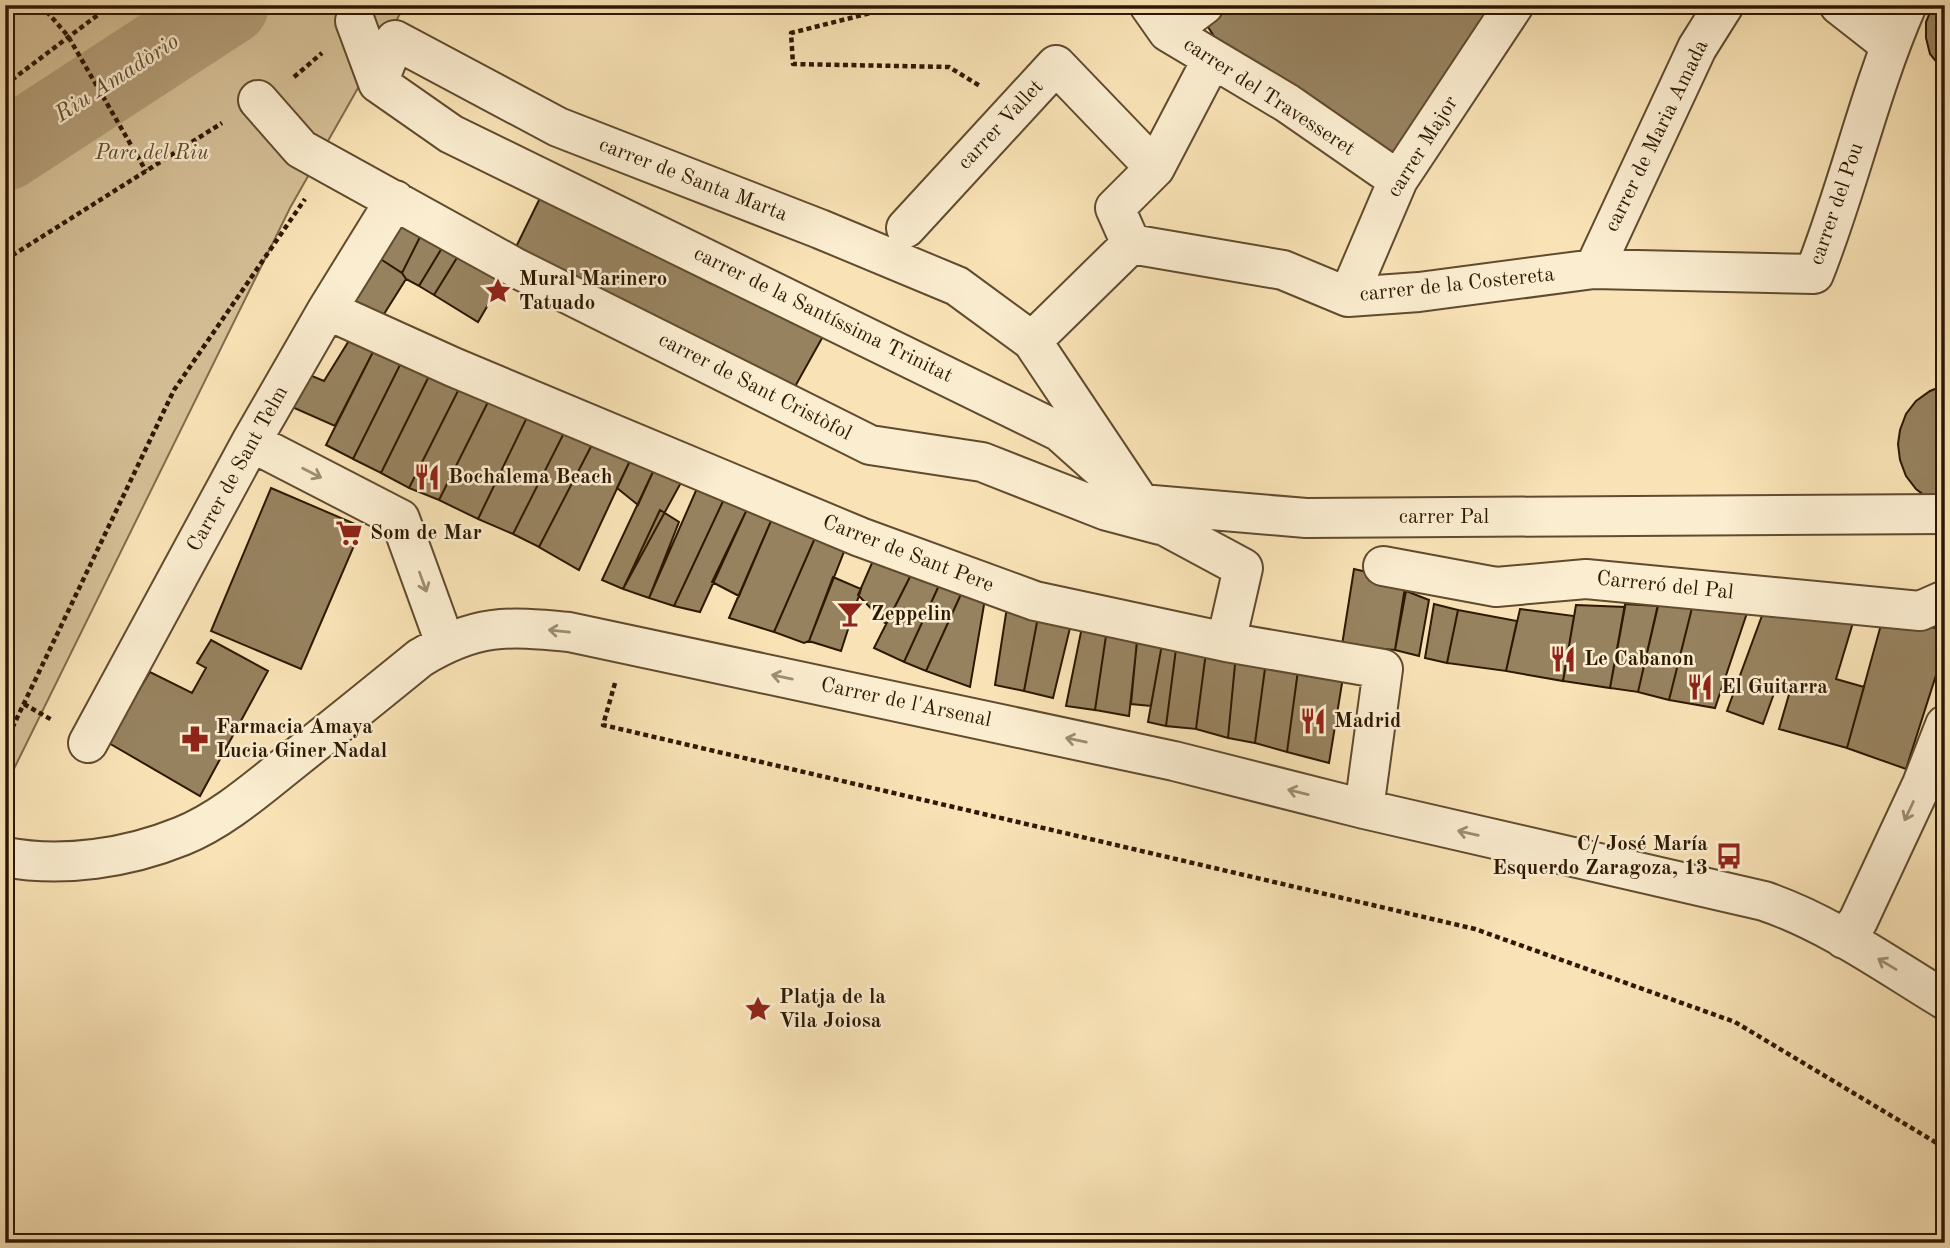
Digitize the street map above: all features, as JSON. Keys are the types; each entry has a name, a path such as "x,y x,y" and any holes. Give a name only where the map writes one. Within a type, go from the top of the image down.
{"street":[{"path":"1159,19 1204,5"},
{"name":"carrer Major","path":"1348,297 1398,180 1514,5"},
{"name":"carrer de Maria Amada","path":"1594,269 1697,48 1724,5"},
{"path":"1839,5 1890,45 1907,5"},
{"name":"carrer del Travesseret","path":"1159,19 1212,58 1287,103 1398,180"},
{"path":"355,21 378,83"},
{"name":"carrer de Santa Marta","path":"378,83 394,40 558,127 820,229 957,286 1032,341"},
{"name":"carrer del Pou","path":"1594,269 1814,274 1832,229 1890,45"},
{"path":"1153,515 1032,341 1131,244 1115,208 1155,168 1212,58"},
{"name":"carrer Vallet","path":"906,228 1056,65 1155,168"},
{"name":"carrer de la Santíssima Trinitat","path":"378,83 450,134 1060,432 1153,515 1243,569 1226,642"},
{"name":"carrer de Sant Cristòfol","path":"258,100 301,149 516,268 870,444 982,462 1107,511 1153,515"},
{"name":"Carrer de Sant Telm","path":"88,743 251,442 327,310 395,200"},
{"name":"carrer de la Costereta","path":"1131,244 1283,270 1348,297 1419,292 1594,269"},
{"name":"Carrer de Sant Pere","path":"327,310 466,372 860,537 1035,601 1226,642 1383,669 1364,809"},
{"path":"251,442 400,519 446,643"},
{"name":"carrer Pal","path":"1153,515 1306,518 1945,514"},
{"name":"Carreró del Pal","path":"1383,566 1496,587 1586,579 1920,611 1945,600"},
{"name":"Carrer de l'Arsenal","path":"5,857 61,862 111,856 141,850 184,835 226,811 261,786 420,658 446,643 485,630 520,627 569,632 1174,761 1364,809 1764,901 1780,906 1844,939 1945,1000"},
{"path":"1844,939 1864,909 1922,784 1945,725"}],"path":[{"path":"5,260 146,171 68,36 41,5"},
{"path":"5,85 111,5"},
{"path":"902,5 791,33 793,64 950,67 1016,109"},
{"path":"5,743 174,390 329,164"},
{"path":"615,680 603,725 1488,933 1735,1022 1945,1148"}],"green space":[{"name":"Parc del Riu","path":"5,5 405,5 290,208 5,787"}],"building":[{"path":"1213,5 1499,5 1389,160 1225,54 1200,14"},
{"path":"1933,5 1945,5 1945,69 1930,54 1926,38 1926,22"},
{"path":"543,192 710,283 748,293 826,331 792,392 514,251"},
{"path":"402,213 425,227 402,273 379,258"},
{"path":"425,227 448,238 419,286 406,279 402,273"},
{"path":"448,238 463,248 434,295 419,286"},
{"path":"463,248 506,274 478,322 434,295"},
{"path":"379,258 402,273 406,279 379,322 349,306"},
{"path":"350,339 376,346 335,426 283,403 295,369 324,381"},
{"path":"376,346 406,353 353,459 326,445"},
{"path":"406,353 433,368 381,473 353,459"},
{"path":"433,368 464,379 409,488 381,473"},
{"path":"464,379 493,392 439,500 409,488"},
{"path":"1945,385 1945,505 1929,499 1916,489 1906,476 1898,444 1906,414 1916,401"},
{"path":"493,392 531,409 478,519 439,500"},
{"path":"531,409 568,425 513,534 478,519"},
{"path":"568,425 597,435 539,547 513,534"},
{"path":"597,435 635,450 579,570 539,547"},
{"path":"635,450 658,461 638,505 617,488"},
{"path":"658,461 684,477 623,589 602,580"},
{"path":"698,486 725,497 674,606 649,598"},
{"path":"271,488 362,527 301,669 211,631"},
{"path":"725,497 748,507 700,612 674,606"},
{"path":"750,503 774,514 739,596 712,582"},
{"path":"660,510 679,522 649,598 623,589"},
{"path":"774,514 818,531 774,632 729,618"},
{"path":"818,531 847,544 809,641 804,643 774,632"},
{"path":"875,556 913,571 886,624 858,595"},
{"path":"1354,569 1406,581 1395,650 1342,645"},
{"path":"913,571 941,581 904,662 874,648"},
{"path":"833,577 861,589 841,651 809,641"},
{"path":"941,581 962,592 926,671 904,662"},
{"path":"1406,591 1429,600 1419,656 1395,650"},
{"path":"962,592 985,599 970,687 926,671"},
{"path":"1659,600 1694,600 1669,700 1638,692"},
{"path":"1694,600 1750,604 1715,708 1669,700"},
{"path":"1767,602 1855,616 1836,679 1864,687 1847,748 1779,729 1790,691 1777,685 1763,724 1727,711"},
{"path":"1434,604 1458,610 1447,663 1425,658"},
{"path":"1625,604 1658,606 1638,692 1610,688"},
{"path":"1576,605 1625,607 1610,688 1563,681"},
{"path":"1007,607 1038,617 1024,691 995,685"},
{"path":"1520,609 1574,616 1563,681 1506,671"},
{"path":"1458,610 1517,621 1506,671 1447,663"},
{"path":"1038,617 1070,628 1053,698 1024,691"},
{"path":"1882,621 1945,629 1945,647 1906,769 1847,748"},
{"path":"1082,627 1107,629 1095,710 1066,706"},
{"path":"1107,629 1138,633 1129,716 1095,710"},
{"path":"211,640 268,671 200,796 107,742 150,672 192,693 206,668 197,663"},
{"path":"1137,640 1162,644 1151,706 1131,704"},
{"path":"1162,644 1176,649 1166,726 1148,722"},
{"path":"1176,649 1206,652 1196,729 1166,726"},
{"path":"1206,652 1236,654 1228,738 1196,729"},
{"path":"1236,654 1266,661 1255,743 1228,738"},
{"path":"1266,661 1299,663 1287,752 1255,743"},
{"path":"1299,663 1344,671 1329,763 1287,752"}],"waterway":[{"name":"Riu Amadòrio","path":"5,151 229,5"}],"place":[{"name":"Mural Marinero Tatuado","path":"498,291"},
{"name":"Bochalema Beach","path":"427,477"},
{"name":"Som de Mar","path":"349,533"},
{"name":"Zeppelin","path":"850,614"},
{"name":"Le Cabanon","path":"1563,659"},
{"name":"El Guitarra","path":"1700,687"},
{"name":"Madrid","path":"1313,721"},
{"name":"Farmacia Amaya Lucia Giner Nadal","path":"195,739"},
{"name":"C/ José María Esquerdo Zaragoza, 13","path":"1729,856"},
{"name":"Platja de la Vila Joiosa","path":"758,1009"}]}
